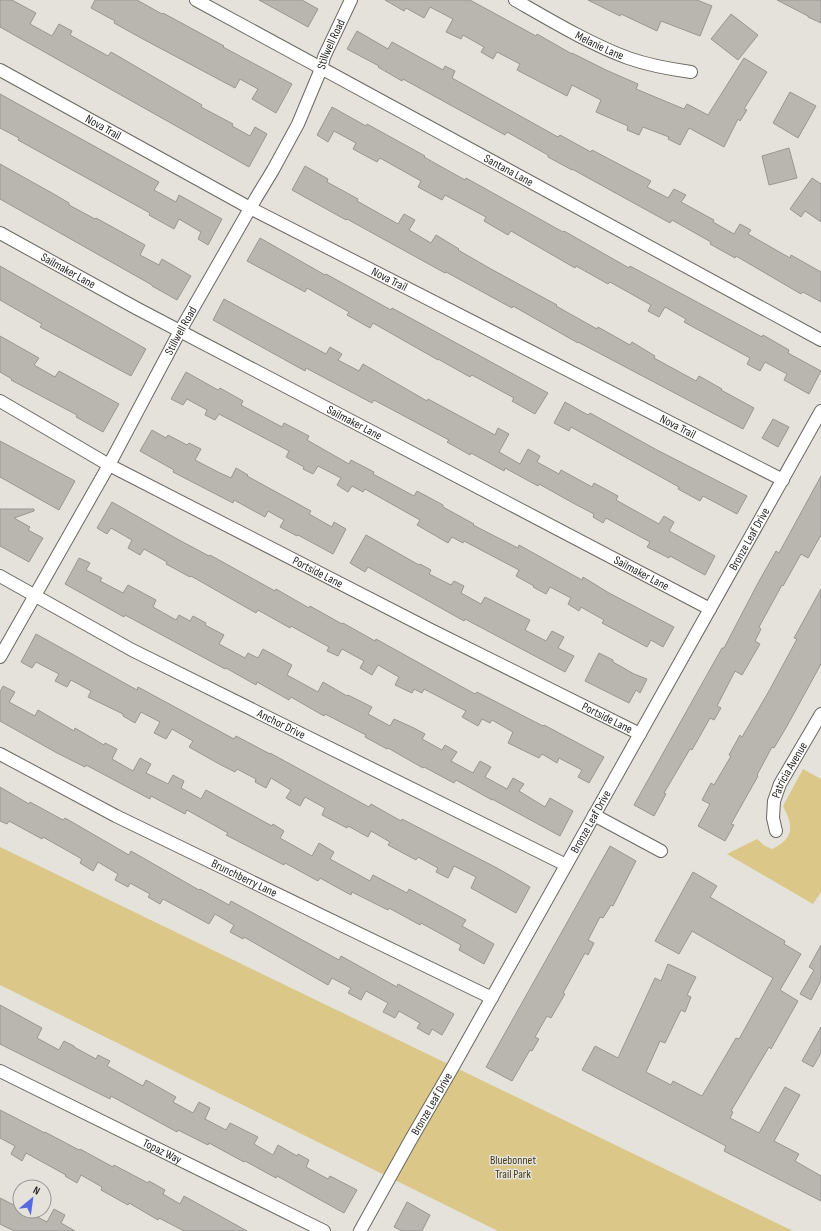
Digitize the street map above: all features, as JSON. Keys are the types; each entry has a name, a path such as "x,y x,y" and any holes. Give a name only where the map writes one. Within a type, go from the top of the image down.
{"street":[{"name":"Santana Lane","path":"196,0 821,340"},
{"name":"Stillwell Road","path":"0,657 109,465 180,332 298,124 321,69 324,57 351,0"},
{"name":"Melanie Lane","path":"522,2 592,42 627,58 670,69 691,72"},
{"name":"Nova Trail","path":"0,70 250,208 783,480"},
{"name":"Sailmaker Lane","path":"0,233 180,332 710,609"},
{"name":"Portside Lane","path":"0,401 109,465 430,630 640,734"},
{"name":"Bronze Leaf Drive","path":"360,1231 821,412"},
{"name":"Anchor Drive","path":"0,576 132,650 566,864"},
{"name":"Patricia Avenue","path":"776,831 773,818 774,801 780,784 821,714"},
{"name":"Brunchberry Lane","path":"0,754 116,816 492,998"},
{"path":"594,815 661,851"},
{"name":"Topaz Way","path":"0,1071 324,1231"}],"green space":[{"path":"803,769 821,779 821,892 813,904 727,854 757,839 765,846 772,849 785,841 790,831 790,826 787,813 783,806"},
{"name":"Bluebonnet Trail Park","path":"0,847 793,1231 498,1231 0,985"}],"building":[{"path":"0,0 12,0 36,13 30,24 52,36 59,24 72,31 70,35 108,56 111,52 202,105 201,107 233,124 232,126 250,136 255,127 267,134 249,167 0,27"},
{"path":"95,0 137,0 292,84 276,113 252,99 258,89 240,79 235,88 141,38 114,23 115,21 91,8"},
{"path":"259,0 302,0 318,9 308,27"},
{"path":"385,0 470,0 536,36 537,34 572,54 638,84 636,89 684,109 687,104 708,115 744,58 767,72 744,109 747,110 740,121 738,119 724,147 689,128 680,145 668,139 669,137 643,127 639,135 627,130 628,126 596,112 601,100 572,85 567,96 517,70 520,64 497,52 493,59 481,52 484,47 463,35 461,39 446,32 453,19 430,7 424,18 406,8 404,11"},
{"path":"588,0 697,0 712,6 700,36 661,21 657,31 621,14 620,16"},
{"path":"777,0 821,0 821,23 808,17"},
{"path":"731,14 758,35 738,60 711,39"},
{"path":"357,31 388,49 392,42 443,70 445,66 455,71 452,78 558,137 560,135 591,152 592,150 651,181 647,187 668,198 674,189 686,195 681,202 714,220 713,222 734,234 740,224 751,230 748,234 790,258 791,255 821,272 821,302 803,292 801,294 736,256 735,258 710,244 711,242 672,220 670,223 548,157 548,155 507,132 505,135 403,79 402,81 378,67 379,66 347,49"},
{"path":"790,92 816,106 798,138 773,123"},
{"path":"0,94 159,182 154,190 176,202 179,195 222,219 208,245 198,239 201,232 179,219 174,229 149,215 150,213 18,140 19,138 0,128"},
{"path":"332,107 366,126 367,124 465,180 466,178 629,268 630,266 789,350 788,353 821,371 809,394 784,380 787,374 765,362 760,371 747,364 750,358 684,322 686,319 665,307 659,317 648,311 651,305 610,282 608,284 576,266 575,268 511,231 508,235 484,221 486,217 445,195 442,200 418,187 421,181 380,158 377,162 353,149 356,143 334,131 328,142 317,135"},
{"path":"789,148 797,178 769,185 762,156"},
{"path":"0,164 69,203 69,205 145,245 140,255 159,265 162,259 191,276 177,300 0,199"},
{"path":"305,166 328,179 327,182 358,199 357,201 398,224 404,214 415,220 409,230 431,243 436,235 459,249 458,250 597,329 598,327 630,345 632,342 655,356 654,358 696,381 699,376 754,408 743,429 578,343 513,306 512,308 446,272 445,273 292,190"},
{"path":"812,178 821,184 821,222 805,211 801,217 790,209"},
{"path":"260,238 325,275 326,274 391,310 392,308 548,393 535,414 512,401 514,398 472,375 470,377 438,360 373,323 370,328 347,315 349,312 307,288 305,292 247,261"},
{"path":"0,266 146,349 131,376 40,327 42,324 0,300"},
{"path":"224,299 326,354 330,347 342,354 338,360 359,371 363,364 427,401 428,399 495,435 498,428 509,434 499,452 520,464 528,449 540,456 537,462 559,474 561,470 592,487 594,483 618,496 616,500 659,524 664,516 674,522 669,531 715,556 705,575 670,556 669,558 647,547 650,542 606,518 603,523 593,517 594,514 539,484 538,486 505,468 504,471 471,453 470,455 447,442 449,440 374,400 372,403 306,368 305,371 213,320"},
{"path":"0,336 39,358 34,365 55,377 59,371 119,404 103,432 76,417 77,415 11,380 12,379 0,372"},
{"path":"186,372 218,390 220,388 243,401 241,405 282,427 284,423 309,436 307,440 349,464 351,460 374,472 373,474 414,496 417,491 443,505 443,507 474,524 473,525 518,548 519,545 582,580 583,577 609,593 674,627 663,647 651,640 647,647 602,623 604,620 581,607 579,611 568,604 571,598 550,587 546,594 533,587 534,586 516,576 519,570 464,541 463,543 452,537 448,543 417,525 420,520 365,489 363,492 352,486 348,492 337,485 341,478 318,466 313,474 303,469 304,467 286,457 289,451 219,414 215,420 205,415 207,410 187,399 183,405 171,399"},
{"path":"565,402 588,415 590,413 657,450 747,496 737,514 703,496 700,501 678,489 679,487 571,427 569,431 554,423"},
{"path":"773,419 789,427 778,447 762,438"},
{"path":"152,430 166,438 168,435 187,445 189,443 201,449 195,460 218,472 231,478 236,468 248,475 247,476 311,511 309,514 332,527 334,522 346,529 333,554 280,527 284,520 268,511 265,517 234,500 233,503 173,472 174,470 140,451"},
{"path":"0,441 75,481 59,510 0,477"},
{"path":"821,476 821,535 808,558 801,554 783,586 782,585 759,627 761,629 755,641 760,644 742,675 735,671 717,706 721,708 714,720 710,718 692,750 690,749 664,793 666,794 654,816 634,805 722,648 724,648 776,551 779,553"},
{"path":"112,502 179,540 209,556 210,555 275,591 276,589 309,608 310,606 375,641 376,639 475,694 477,692 604,757 589,783 578,777 582,770 559,758 557,763 542,754 539,758 508,743 513,732 492,720 490,723 482,719 478,726 462,717 466,711 424,689 422,693 414,689 412,693 395,685 399,677 378,665 372,675 360,668 364,661 342,649 338,656 327,651 329,647 258,610 256,613 191,576 190,577 166,564 167,562 144,549 140,555 128,548 132,540 111,528 107,534 97,528"},
{"path":"0,509 34,509 34,511 14,518 30,527 28,530 43,538 29,562 0,546"},
{"path":"366,535 419,565 420,564 431,570 429,574 451,585 454,581 464,586 461,593 481,604 485,597 530,620 525,630 546,641 552,631 564,637 558,648 574,656 565,672 465,619 464,621 368,567 365,572 350,563"},
{"path":"79,558 90,563 86,570 102,578 100,581 123,593 128,585 156,600 153,607 176,620 179,615 190,621 193,616 206,623 205,625 224,635 219,644 245,658 248,653 258,658 263,649 292,665 287,675 318,692 323,682 347,696 348,695 372,707 368,714 390,726 394,719 414,728 425,734 422,739 442,750 445,745 457,752 451,761 473,773 480,761 491,767 485,777 507,789 513,778 524,784 519,791 545,807 550,798 573,811 560,836 456,780 454,783 424,767 423,768 365,737 366,735 325,714 324,716 291,697 289,700 257,682 256,685 125,615 124,617 65,584"},
{"path":"821,589 821,664 787,726 774,748 772,747 757,775 758,776 731,824 734,825 725,841 698,826 710,804 702,800 711,783 714,785 731,756 729,755 740,735 742,737 769,691 797,639 794,638"},
{"path":"36,634 137,690 138,687 234,739 236,736 270,753 369,807 371,804 401,821 402,819 497,868 530,887 516,913 471,888 476,877 454,866 448,878 436,872 438,868 418,857 416,860 388,845 390,842 371,831 368,837 348,826 347,828 322,815 325,808 305,797 300,806 286,798 291,790 271,778 266,788 255,782 256,779 237,769 235,772 221,765 189,747 193,741 172,729 166,739 154,733 160,722 141,712 135,723 123,716 123,714 88,697 91,691 71,680 67,687 55,681 59,674 36,662 32,668 21,662"},
{"path":"599,653 613,660 613,662 634,674 647,679 640,693 636,690 629,703 585,681"},
{"path":"3,686 15,692 9,702 35,716 38,710 74,731 75,728 104,745 105,743 117,749 112,759 133,771 140,758 151,764 146,773 168,784 173,775 184,781 181,788 201,799 206,790 272,826 273,824 284,831 280,838 312,856 319,843 334,852 330,859 370,881 373,875 407,893 409,889 466,920 462,926 494,944 484,964 459,950 461,945 421,923 420,925 389,908 388,910 352,892 351,895 320,878 318,881 285,863 284,865 226,835 228,833 187,810 185,814 151,796 150,799 86,765 85,767 57,753 0,721 0,692"},
{"path":"0,787 29,804 30,802 63,820 65,818 129,855 131,851 199,890 200,889 229,905 231,901 339,960 341,956 397,987 398,984 454,1014 442,1035 432,1029 429,1035 417,1028 420,1023 399,1011 395,1018 383,1012 388,1003 366,991 361,1000 348,993 351,988 332,978 328,985 244,937 243,939 230,932 234,925 215,914 209,924 163,899 160,904 148,897 150,894 130,883 128,887 115,880 118,874 98,862 93,871 80,863 82,859 43,837 42,839 9,821 7,824 0,821"},
{"path":"610,846 636,861 613,906 611,905 603,918 600,917 588,940 594,943 588,955 585,953 563,993 565,994 551,1018 547,1016 535,1037 539,1039 532,1051 530,1050 512,1081 486,1067"},
{"path":"693,872 717,886 710,897 785,941 784,944 801,954 780,990 798,1001 771,1049 769,1047 731,1111 733,1112 730,1118 759,1133 785,1087 800,1095 774,1141 799,1154 795,1161 821,1176 821,1201 724,1151 726,1146 582,1070 595,1046 618,1058 655,978 661,981 668,964 696,977 687,995 691,997 685,1012 681,1010 665,1043 660,1041 646,1072 671,1085 673,1081 702,1096 736,1038 739,1039 773,978 692,931 679,954 655,941"},
{"path":"821,945 821,981 811,1000 800,994 814,970 809,967"},
{"path":"0,1005 42,1028 37,1038 59,1050 64,1041 96,1059 98,1055 110,1061 107,1066 143,1086 146,1080 176,1097 173,1102 193,1113 199,1102 210,1108 205,1119 226,1130 230,1123 258,1137 254,1144 273,1155 278,1145 297,1156 298,1154 309,1160 306,1167 328,1179 330,1176 357,1190 344,1213 277,1176 276,1178 209,1143 208,1145 178,1130 177,1132 111,1096 110,1099 0,1044"},
{"path":"821,1027 821,1053 813,1067 802,1061"},
{"path":"0,1110 79,1150 80,1149 113,1167 114,1165 148,1183 149,1181 165,1190 163,1194 180,1204 184,1196 247,1231 184,1231 159,1218 158,1220 129,1203 128,1205 101,1190 102,1187 81,1175 77,1183 65,1176 66,1175 26,1153 22,1161 11,1154 15,1146 0,1138"},
{"path":"0,1198 12,1204 12,1219 41,1219 47,1222 49,1219 52,1219 52,1213 54,1209 65,1215 61,1223 75,1231 14,1231 0,1224"},
{"path":"407,1202 430,1215 422,1231 402,1231 394,1227"}]}
